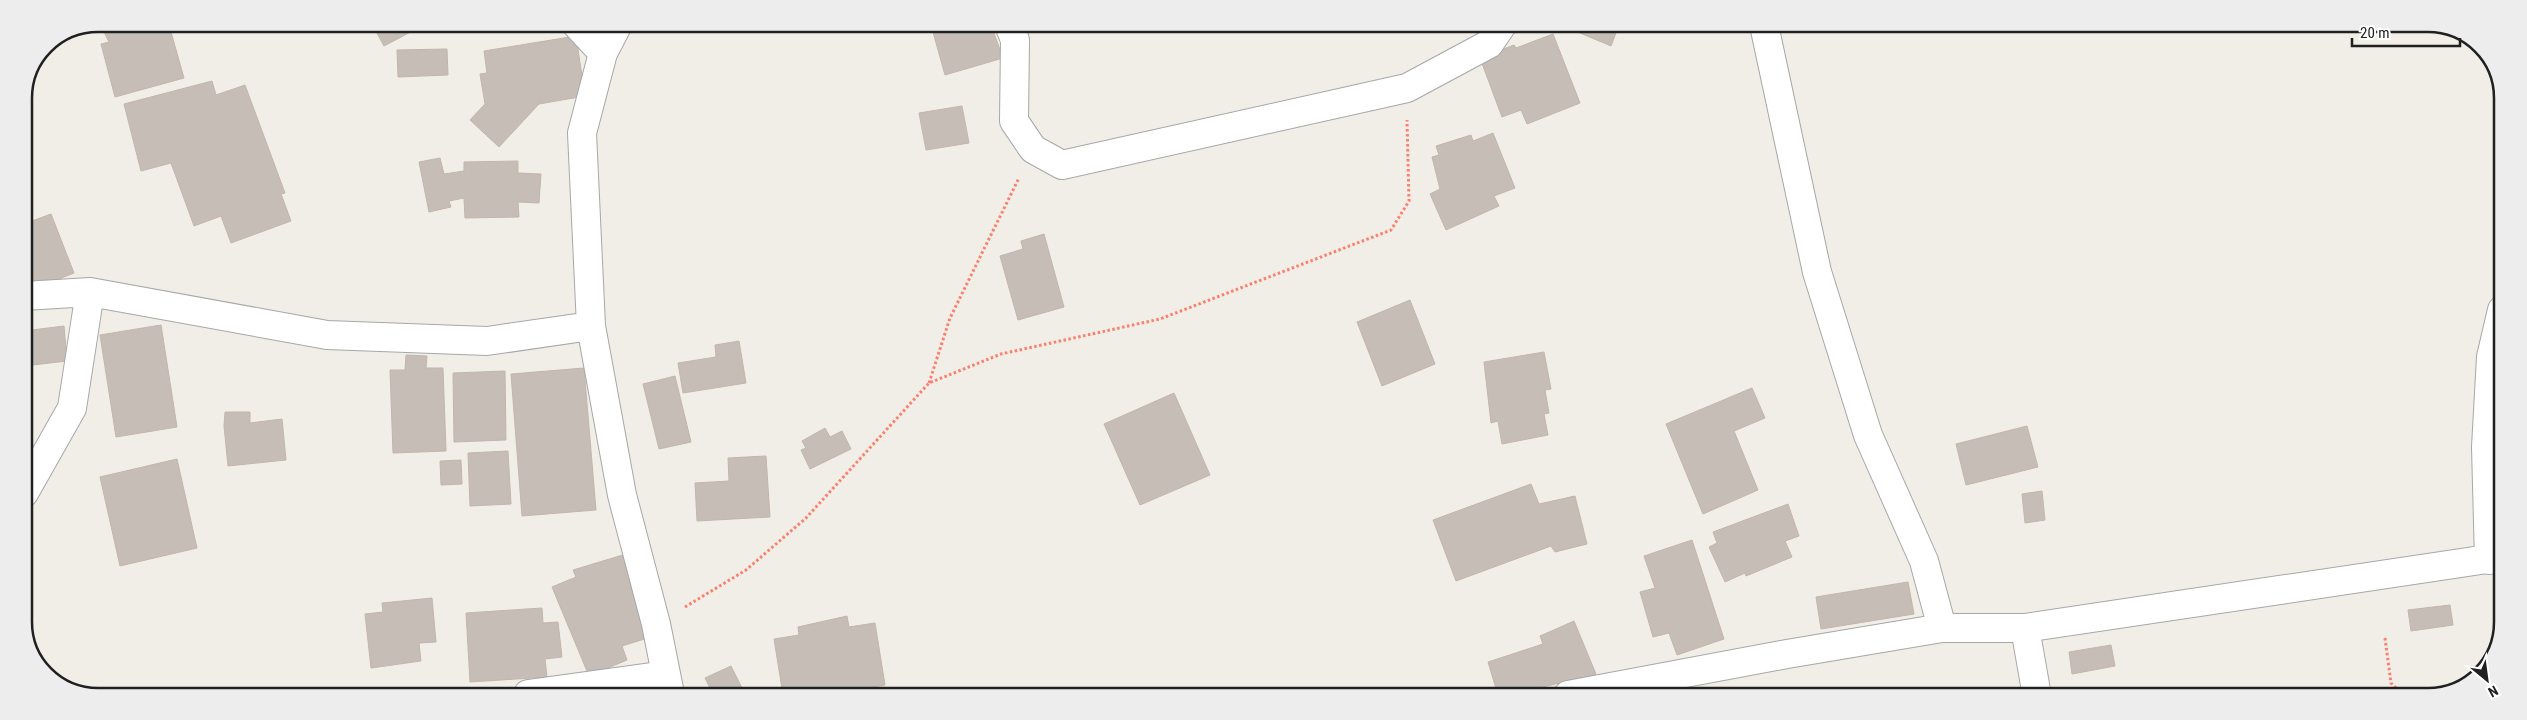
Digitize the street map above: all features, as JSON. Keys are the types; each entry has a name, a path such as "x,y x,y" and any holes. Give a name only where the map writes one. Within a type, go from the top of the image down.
{"street":[{"path":"584,33 603,53"},
{"path":"613,33 603,53 582,133 591,326 622,495 656,624 668,685 621,688"},
{"path":"1012,33 1015,40 1014,121 1033,149 1062,165 1407,88 1489,44 1497,33"},
{"path":"1766,33 1818,272 1868,435 1924,561 1942,628"},
{"path":"32,295 90,292 327,335 487,341 591,326"},
{"path":"33,478 72,408 90,292"},
{"path":"2494,343 2491,356 2486,447 2494,546"},
{"path":"1605,688 1787,654 1942,628 2025,628 2494,558"},
{"path":"2025,628 2036,688"}],"path":[{"path":"929,383 1001,354 1160,319 1391,230 1409,200 1407,88"},
{"path":"656,624 746,570 806,518 929,383 950,318 1033,149"},
{"path":"2385,638 2391,683 2396,688"}],"building":[{"path":"104,33 171,33 184,78 115,97 101,44 109,42"},
{"path":"377,33 409,33 384,46"},
{"path":"933,33 994,33 1003,58 945,75"},
{"path":"1580,33 1616,33 1611,46"},
{"path":"1553,34 1580,103 1527,124 1521,110 1502,117 1480,58 1514,45 1516,48"},
{"path":"576,36 585,96 539,104 499,147 470,120 485,104 480,74 487,73 484,51"},
{"path":"447,49 448,75 398,77 397,50"},
{"path":"212,81 216,95 245,85 285,193 281,194 291,221 231,243 221,216 194,226 171,163 141,171 124,104"},
{"path":"962,106 969,143 926,150 919,113"},
{"path":"1493,133 1515,188 1494,196 1499,206 1446,230 1430,194 1440,189 1432,157 1439,155 1436,146 1471,135 1473,141"},
{"path":"440,158 444,174 464,171 464,162 518,161 518,173 541,174 539,203 518,202 519,217 465,218 464,198 449,201 451,207 429,212 419,162"},
{"path":"51,214 74,273 32,290 32,221"},
{"path":"1044,234 1064,307 1018,320 1000,256 1023,249 1021,241"},
{"path":"1410,300 1435,364 1382,386 1357,322"},
{"path":"161,325 177,427 116,437 100,335"},
{"path":"64,326 67,361 33,365 32,330"},
{"path":"739,341 746,383 683,393 678,363 716,357 715,345"},
{"path":"1544,352 1551,389 1545,390 1549,413 1544,414 1548,435 1502,444 1498,421 1491,423 1484,362"},
{"path":"406,355 427,356 426,368 443,368 446,451 393,453 390,370 405,370"},
{"path":"584,368 596,510 522,516 511,374"},
{"path":"505,371 506,440 454,442 453,373"},
{"path":"675,376 691,442 659,449 643,384"},
{"path":"1752,388 1765,418 1734,431 1758,490 1703,514 1666,424"},
{"path":"1174,393 1210,475 1140,505 1104,424"},
{"path":"225,412 250,412 250,423 282,419 286,460 228,466 224,426"},
{"path":"2027,426 2038,467 1966,485 1956,444"},
{"path":"825,428 830,437 842,431 851,449 810,469 801,450 806,448 802,441"},
{"path":"508,451 511,504 470,506 468,453"},
{"path":"766,456 770,517 697,521 695,483 729,481 728,458"},
{"path":"177,459 197,548 120,566 100,477"},
{"path":"461,460 462,484 441,485 440,461"},
{"path":"1531,484 1539,504 1575,496 1587,544 1555,552 1551,546 1456,581 1433,520"},
{"path":"2042,491 2045,520 2025,523 2022,494"},
{"path":"1788,504 1799,536 1785,541 1792,557 1746,576 1745,573 1725,582 1709,547 1717,543 1713,532"},
{"path":"1692,540 1724,639 1677,655 1669,633 1653,637 1640,592 1655,588 1644,556"},
{"path":"626,554 651,637 622,646 627,660 589,676 552,587 576,577 573,570"},
{"path":"1908,582 1914,614 1821,629 1816,597"},
{"path":"432,598 436,642 419,643 421,661 371,668 365,614 383,612 382,603"},
{"path":"2450,605 2453,625 2411,631 2408,610"},
{"path":"542,608 543,623 558,622 562,657 545,659 547,677 470,682 466,613"},
{"path":"847,616 849,627 875,623 885,685 868,688 782,688 774,639 799,635 798,627"},
{"path":"1574,621 1596,674 1563,688 1560,683 1538,688 1496,688 1488,662 1543,644 1540,636"},
{"path":"2111,645 2115,666 2072,674 2069,652"},
{"path":"731,666 742,688 710,688 705,678"}]}
